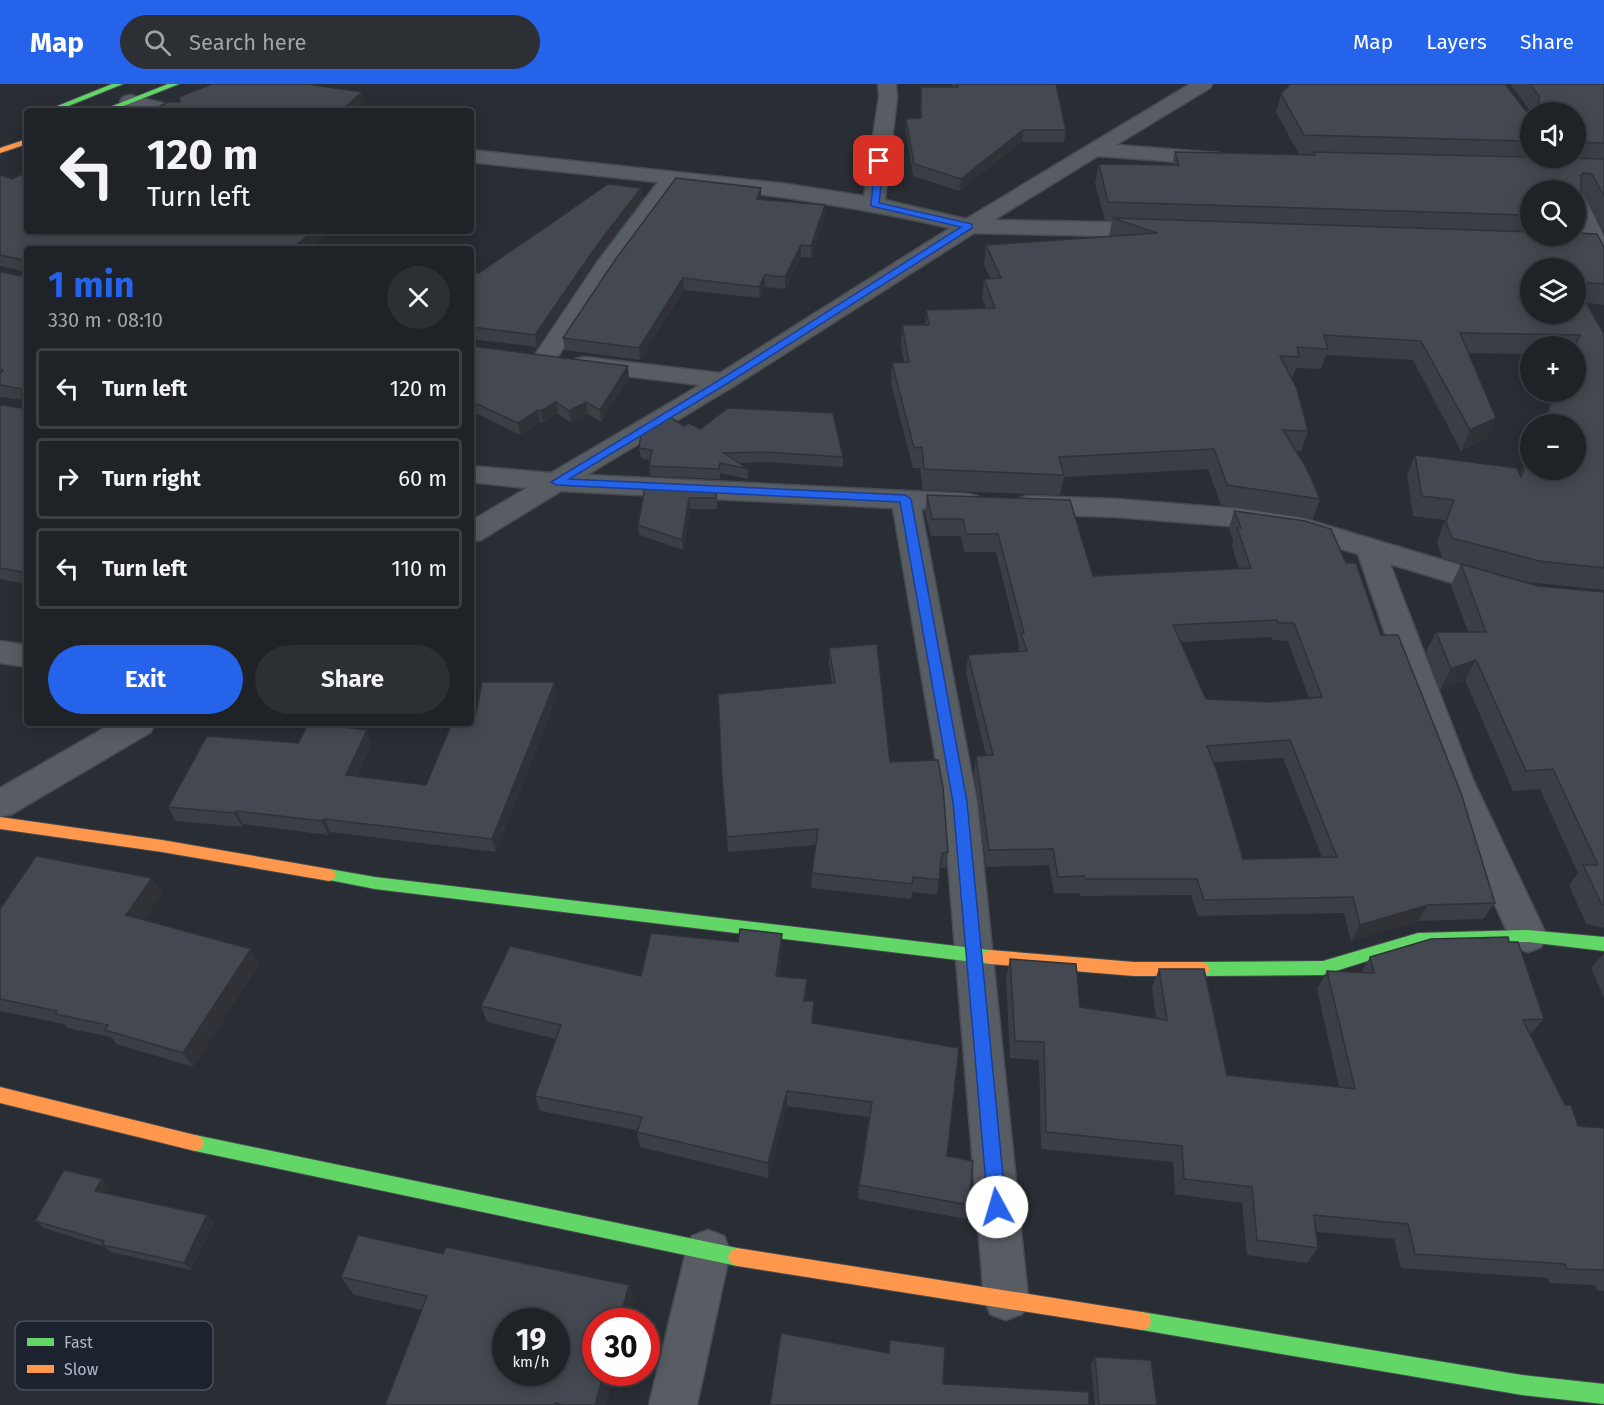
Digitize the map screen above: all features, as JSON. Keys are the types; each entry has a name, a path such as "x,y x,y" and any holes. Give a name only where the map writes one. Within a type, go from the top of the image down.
{"main road":[{"path":"112,108 175,84"},
{"path":"56,108 110,86"},
{"path":"0,151 24,142"},
{"path":"0,823 162,846 375,883 973,956 1134,969 1323,968 1418,939 1528,936 1604,944"},
{"path":"0,1095 157,1135 708,1252 1006,1298 1524,1395 1604,1394"}],"street":[{"path":"874,204 888,97 887,84"},
{"path":"474,531 725,381 969,226 1203,84"},
{"path":"130,101 159,108"},
{"path":"1096,150 1241,161"},
{"path":"474,156 787,190 874,204 969,226 1176,230"},
{"path":"673,177 533,358 725,381"},
{"path":"1586,223 1600,253"},
{"path":"1578,246 1600,253"},
{"path":"474,474 556,482 1116,508 1242,518 1302,527 1527,594"},
{"path":"905,499 960,802 1006,1298"},
{"path":"1370,548 1405,648 1456,780 1528,936"},
{"path":"0,652 24,656"},
{"path":"0,804 134,726"},
{"path":"673,1405 708,1252"}],"building":[{"path":"212,84 307,84 362,92 344,108 156,108 168,102 180,102 179,97"},
{"path":"957,84 1056,84 1066,130 1023,130 961,179 914,164 906,119 921,118 921,87 958,87"},
{"path":"1290,84 1505,84 1520,103 1520,141 1304,135 1281,94"},
{"path":"1530,84 1604,84 1604,143 1586,142 1586,102 1539,102 1539,96"},
{"path":"1175,152 1315,155 1313,152 1520,157 1520,168 1586,168 1586,159 1604,159 1604,196 1592,174 1584,173 1581,175 1581,180 1520,180 1520,215 1108,202 1099,164 1179,165"},
{"path":"24,173 24,234 310,234 296,246 24,246 24,260 0,255 0,175 12,179"},
{"path":"676,178 761,188 757,199 825,205 811,246 801,245 785,277 765,275 759,287 683,278 639,348 563,338 615,260"},
{"path":"608,184 641,188 595,248 535,335 474,327 474,272 479,273"},
{"path":"1113,218 1520,232 1520,246 1586,246 1586,234 1597,234 1604,247 1604,284 1586,283 1586,258 1520,258 1520,324 1586,324 1586,302 1604,334 1604,568 1539,561 1452,538 1446,522 1454,500 1422,496 1415,455 1517,468 1520,480 1586,480 1586,414 1547,414 1552,402 1586,402 1586,336 1580,335 1460,333 1496,418 1470,430 1421,341 1324,335 1328,349 1297,347 1299,357 1280,356 1297,389 1308,431 1283,430 1307,469 1320,499 1227,485 1214,449 1059,457 1064,475 924,469 922,447 914,448 892,363 909,362 902,325 929,325 926,310 995,308 984,279 1001,278 986,245 1157,233"},
{"path":"24,260 24,572 0,568 0,405 22,408 22,389 0,385 0,373 3,370 0,369 0,272 23,276"},
{"path":"474,346 628,366 600,410 586,402 569,411 556,402 518,423 474,402"},
{"path":"728,408 833,413 843,457 765,452 724,453 748,469 720,463 719,469 649,466 652,450 639,448 641,434 670,417 684,426 689,423 700,429"},
{"path":"645,487 717,491 716,498 689,498 682,540 638,525"},
{"path":"927,495 1070,500 1093,576 1251,568 1237,528 1241,528 1234,511 1305,521 1331,529 1346,563 1356,563 1381,635 1398,635 1461,793 1495,903 1428,905 1360,925 1353,897 1204,900 1197,879 1058,877 1053,849 989,850 976,756 993,755 968,655 1027,651 1021,633 1024,633 998,534 966,534 963,519 932,519","holes":["1277,620 1278,623 1294,623 1322,697 1270,702 1206,699 1173,625","1290,740 1337,857 1243,859 1217,771 1207,746"]},
{"path":"1461,564 1538,586 1604,592 1604,905 1583,865 1598,865 1553,769 1526,771 1476,660 1451,669 1436,632 1486,632"},
{"path":"877,644 890,762 938,760 943,787 948,852 942,853 939,880 913,877 912,884 812,873 818,829 727,837 718,694 835,683 829,648"},
{"path":"482,682 555,682 492,839 324,819 322,821 236,811 234,813 168,807 207,736 298,743 307,726 367,730 346,775 426,785 451,726 474,726"},
{"path":"36,856 152,878 126,915 251,949 183,1053 105,1030 108,1025 0,999 0,909"},
{"path":"740,929 782,934 776,976 807,979 804,1001 814,1001 812,1023 959,1048 947,1156 973,1161 969,1205 859,1185 872,1102 787,1091 768,1163 637,1132 642,1117 535,1096 561,1025 481,1006 510,946 641,976 651,933 738,942"},
{"path":"1508,937 1509,942 1518,942 1544,1019 1523,1020 1565,1105 1571,1105 1578,1126 1604,1128 1604,1270 1567,1269 1565,1264 1415,1254 1408,1224 1314,1215 1318,1248 1257,1240 1252,1187 1184,1179 1182,1146 1046,1132 1044,1042 1015,1041 1010,959 1076,964 1080,1007 1167,1020 1159,969 1204,969 1227,1075 1355,1089 1327,971 1374,973 1370,957 1431,939"},
{"path":"64,1170 102,1179 95,1191 207,1215 184,1263 103,1245 104,1241 35,1221"},
{"path":"358,1235 443,1254 446,1247 629,1285 623,1308 582,1308 582,1386 600,1386 595,1405 555,1403 554,1405 385,1405 427,1296 341,1277"},
{"path":"781,1333 889,1353 890,1340 945,1347 943,1384 1089,1392 1089,1405 770,1405"},
{"path":"1095,1357 1151,1360 1157,1405 1099,1405"}],"traffic: fast":[{"path":"57,108 119,84"},
{"path":"112,108 175,84"},
{"path":"329,875 375,883 990,957"},
{"path":"1202,969 1323,968 1418,939 1528,936 1604,944"},
{"path":"195,1143 737,1257"},
{"path":"1142,1321 1522,1385 1604,1394"}],"traffic: slow":[{"path":"0,151 24,142"},
{"path":"0,823 162,846 329,875"},
{"path":"990,957 1134,969 1202,969"},
{"path":"0,1095 195,1143"},
{"path":"737,1257 1142,1321"}],"route":[{"path":"879,161 874,204 969,226 725,381 556,482 905,499 960,802 997,1207"}]}
